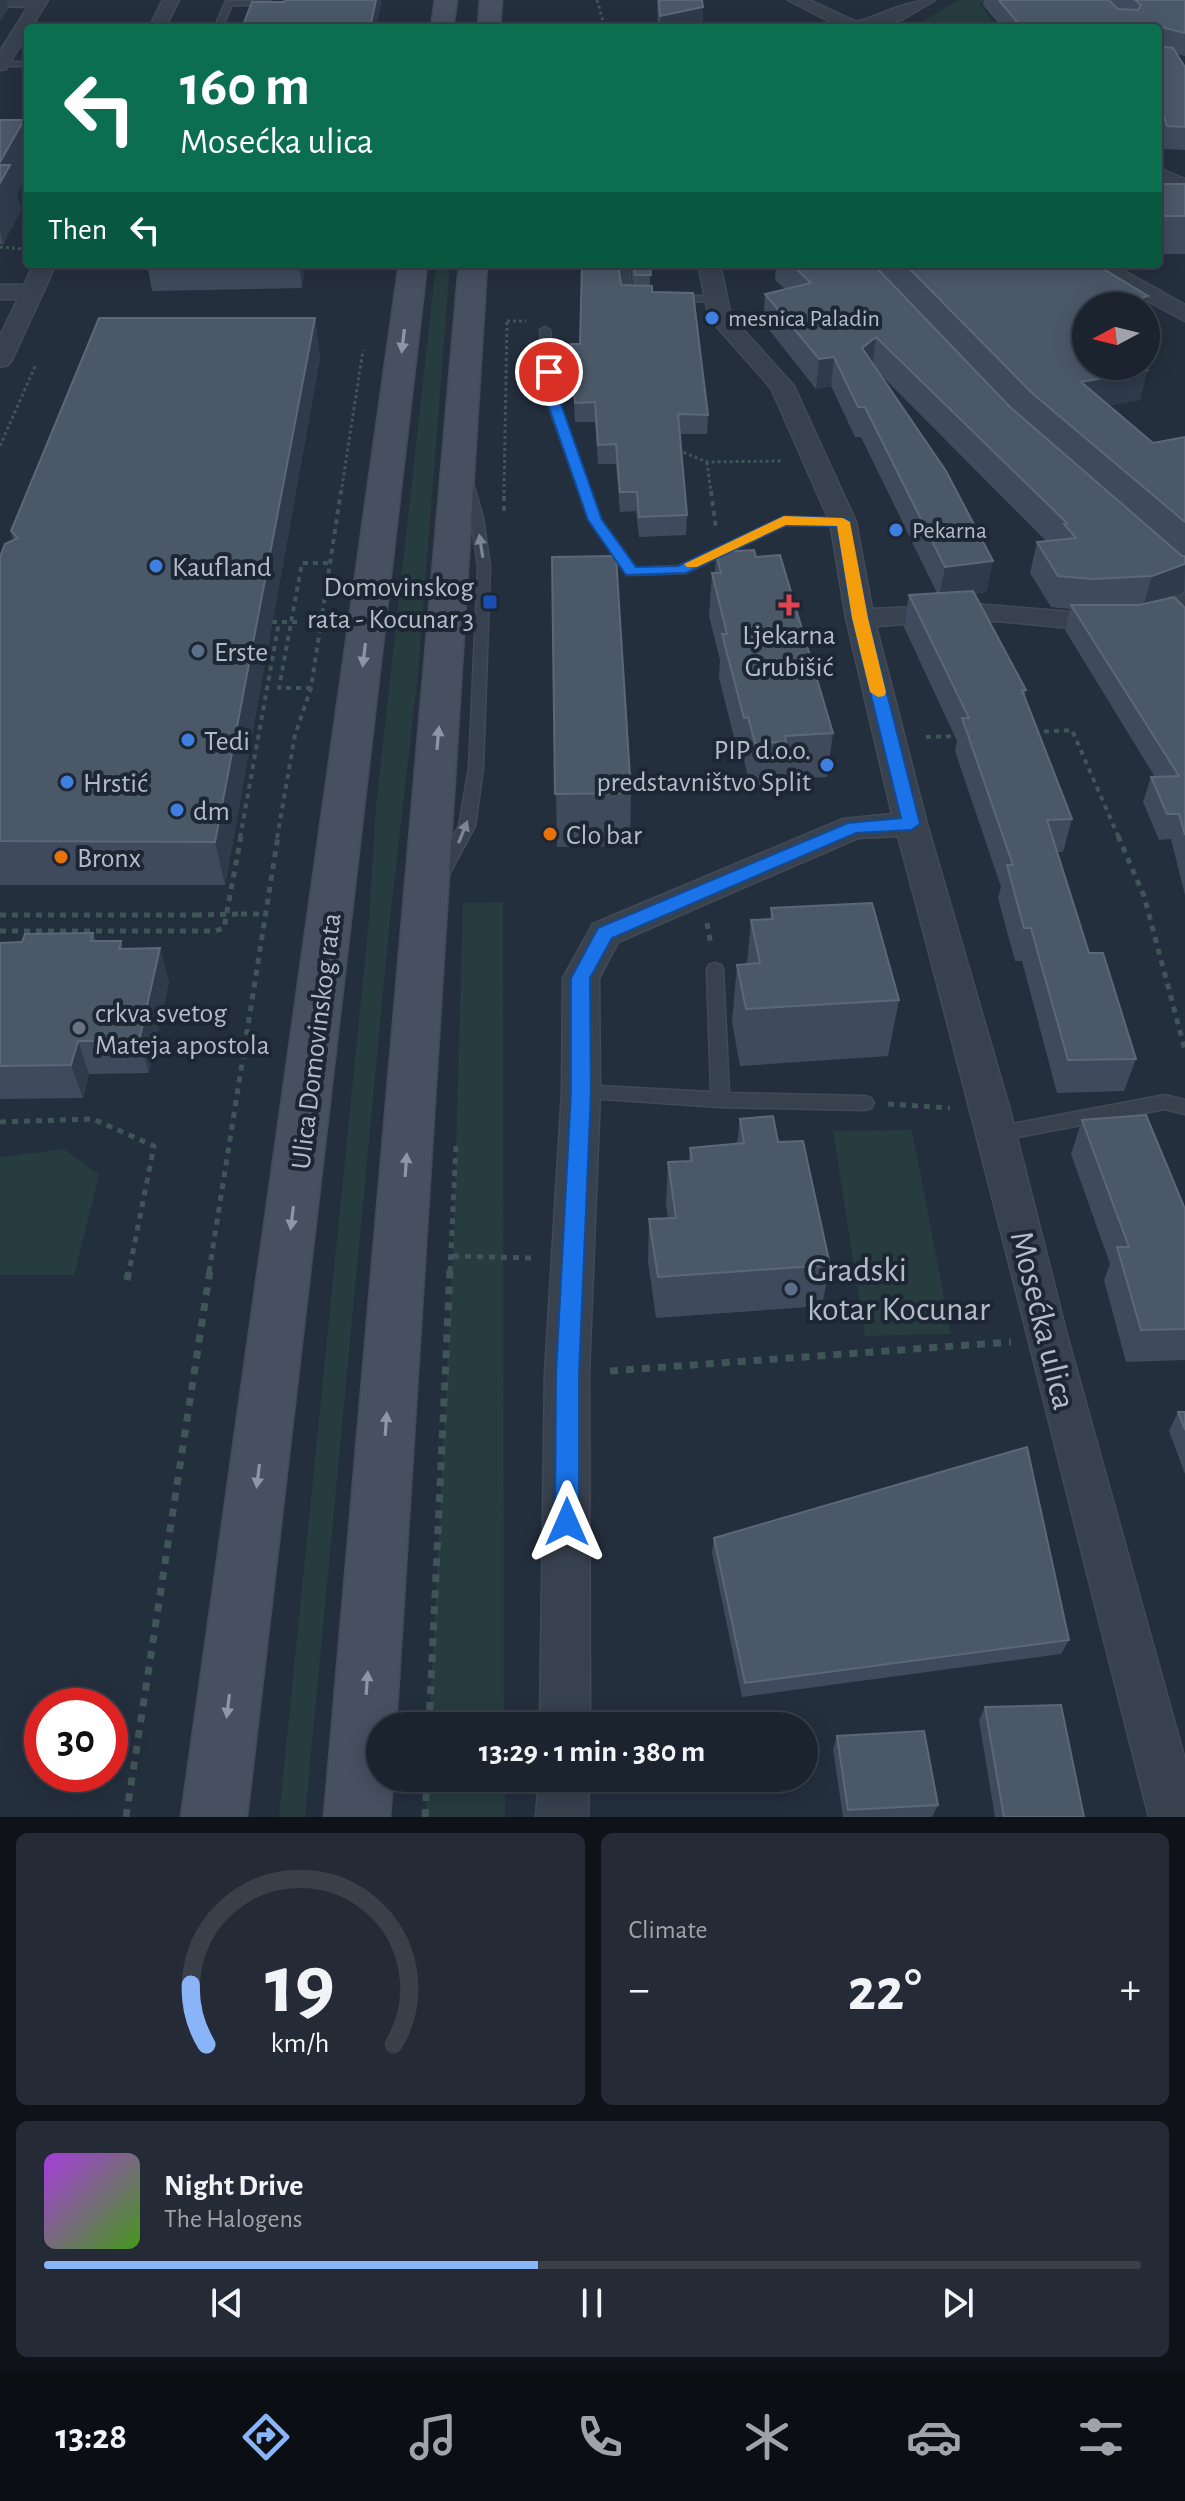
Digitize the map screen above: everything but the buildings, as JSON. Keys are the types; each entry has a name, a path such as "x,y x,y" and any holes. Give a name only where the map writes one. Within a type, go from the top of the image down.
{"main road":[{"path":"443,24 446,0"},
{"path":"489,24 491,0"},
{"name":"Ulica Domovinskog rata","path":"214,1817 412,268"},
{"path":"357,1817 473,268"}],"street":[{"path":"159,24 171,0"},
{"path":"796,0 847,24"},
{"path":"869,24 897,15 927,0"},
{"path":"0,1 40,1"},
{"path":"26,24 40,1"},
{"path":"0,65 24,27"},
{"path":"1162,176 1185,186"},
{"path":"0,360 43,268"},
{"path":"1103,268 1185,314"},
{"name":"Mosećka ulica","path":"712,281 720,318 782,386 843,522 860,618 889,739 994,1122 1047,1339 1175,1817"},
{"path":"0,292 32,292"},
{"path":"860,618 974,612 1085,622 1149,618 1185,603"},
{"path":"565,1712 567,1374 581,1092 581,978 605,933 854,827 911,824"},
{"path":"562,1817 563,1792"}],"lane":[{"path":"220,24 229,3 282,3"},
{"path":"0,65 24,64"},
{"path":"623,268 627,299 642,299"},
{"path":"657,299 712,281"},
{"path":"545,330 550,393 595,520 632,572 681,570 784,521 843,522"},
{"path":"715,969 720,1100"},
{"path":"581,1092 720,1100 865,1103"},
{"path":"994,1122 1165,1102 1185,1107"}],"path":[{"path":"597,0 604,24"},
{"path":"509,268 509,280"},
{"path":"504,515 508,307"},
{"path":"126,1817 264,914 295,735 311,688 365,337"},
{"path":"672,448 707,462 815,460"},
{"path":"707,462 719,550"},
{"path":"311,688 279,688 294,622 302,563 330,563"},
{"path":"272,622 294,622"},
{"path":"0,931 215,931 224,928 279,622"},
{"path":"1027,732 1072,730 1144,896 1185,1050"},
{"path":"889,739 966,735"},
{"path":"702,891 715,969"},
{"path":"0,915 264,914"},
{"path":"865,1103 994,1122"},
{"path":"0,1122 93,1119 154,1146 127,1280"},
{"path":"430,1712 453,1256 456,1133"},
{"path":"453,1256 571,1258"},
{"path":"567,1374 1047,1339"},
{"path":"425,1817 426,1792"}],"green space":[{"path":"959,0 992,0 993,3 980,4 995,24 918,24"},
{"path":"436,268 450,268 418,674 390,919 305,1817 279,1817 369,920 376,806"},
{"path":"503,902 504,1712 430,1712 453,1256 463,903"},
{"path":"912,1130 951,1334 865,1336 833,1131"},
{"path":"64,1149 99,1175 74,1275 0,1275 0,1157"},
{"path":"426,1792 505,1792 505,1817 425,1817"}],"slow traffic":[{"path":"692,564 784,521 843,522 860,618 878,692"}],"place":[{"name":"mesnica Paladin","path":"712,318"},
{"name":"Pekarna","path":"896,530"},
{"name":"Kaufland","path":"156,566"},
{"name":"Domovinskog rata - Kocunar 3","path":"490,602"},
{"name":"Ljekarna Grubišić","path":"789,605"},
{"name":"Erste","path":"198,651"},
{"name":"Tedi","path":"188,740"},
{"name":"PIP d.o.o. predstavništvo Split","path":"827,765"},
{"name":"Hrstić","path":"67,782"},
{"name":"dm","path":"177,810"},
{"name":"Clo bar","path":"550,834"},
{"name":"Bronx","path":"61,857"},
{"name":"crkva svetog Mateja apostola","path":"79,1028"},
{"name":"Gradski kotar Kocunar","path":"791,1289"}],"route":[{"path":"549,372 550,393 595,520 632,572 681,570 723,547 784,521 843,522 860,618 911,824 854,827 605,933 581,978 581,1092 567,1374 567,1522"}]}
